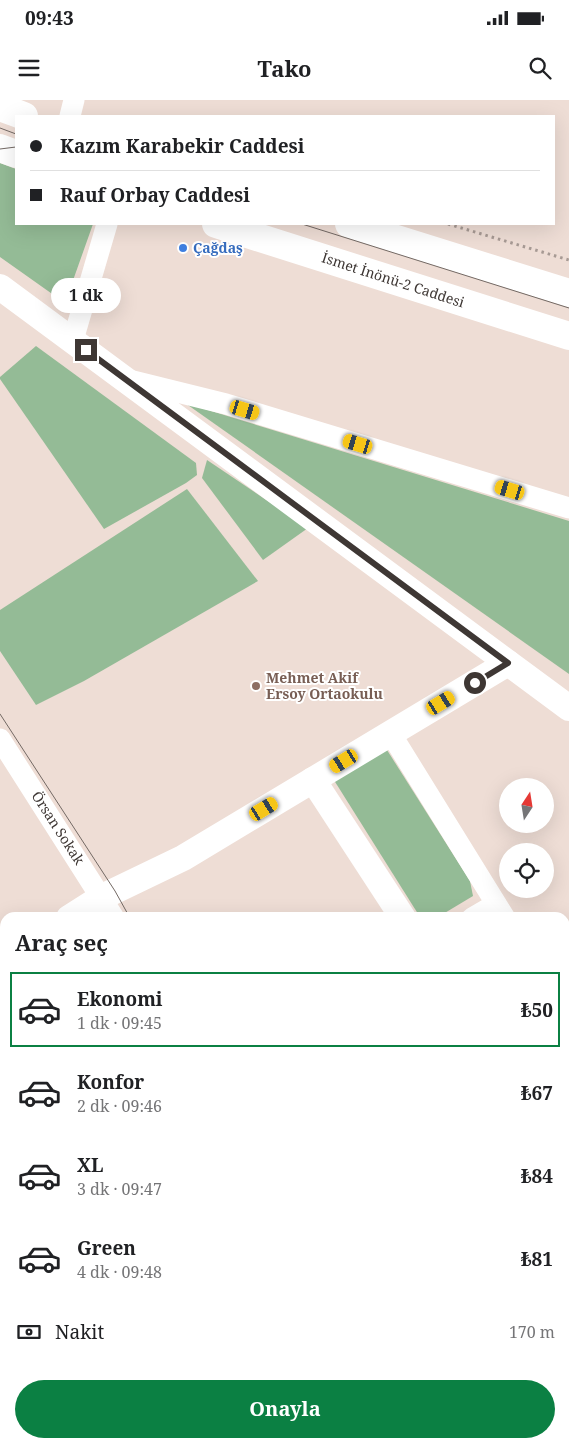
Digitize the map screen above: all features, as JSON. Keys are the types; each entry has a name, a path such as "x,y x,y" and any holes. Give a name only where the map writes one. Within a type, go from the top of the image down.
{"main road":[{"path":"0,107 21,115"},
{"path":"0,148 15,154"},
{"name":"İsmet İnönü-2 Caddesi","path":"219,225 569,336"},
{"path":"352,225 569,293"}],"street":[{"path":"70,115 74,100"},
{"path":"73,340 108,225"},
{"path":"0,286 569,708"},
{"path":"126,380 226,404 569,508"},
{"path":"90,912 108,907 184,858 508,663"},
{"path":"391,734 500,910"},
{"name":"Örsan Sokak","path":"0,740 108,907"},
{"path":"313,780 399,912"}],"path":[{"path":"451,225 569,260"}],"green space":[{"path":"0,163 15,169 15,225 93,225 65,303 0,257"},
{"path":"36,346 196,463 197,475 104,529 0,379"},
{"path":"185,403 569,521 569,674"},
{"path":"207,460 308,528 263,560 202,478"},
{"path":"187,489 258,581 84,681 36,705 0,651 0,610"},
{"path":"387,750 470,881 473,896 446,912 417,912 332,777"}],"tram line":[{"path":"0,128 15,134"},
{"path":"0,149 15,147"},
{"path":"305,225 569,308"},
{"path":"0,714 127,912"}],"place":[{"name":"Çağdaş","path":"183,248"},
{"name":"Mehmet Akif Ersoy Ortaokulu","path":"256,686"}],"route":[{"path":"86,350 508,663 475,683"}]}
